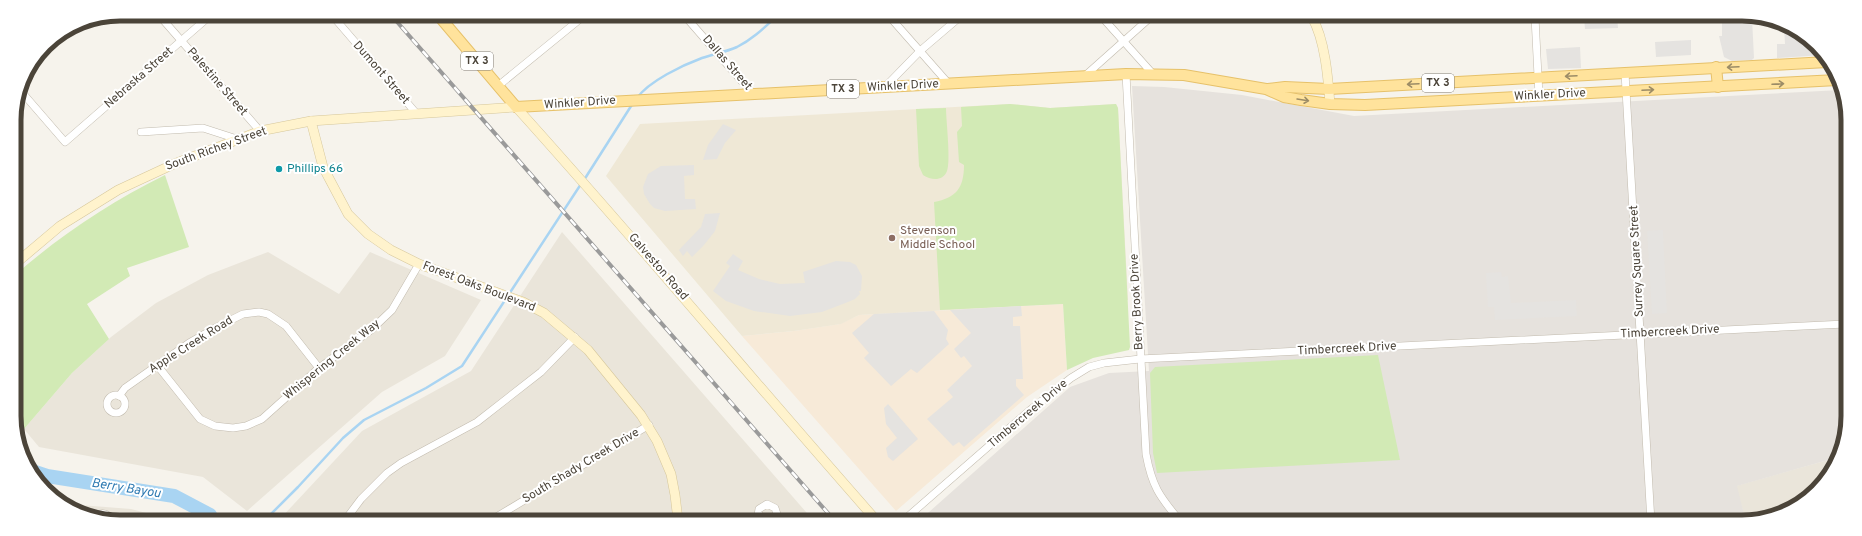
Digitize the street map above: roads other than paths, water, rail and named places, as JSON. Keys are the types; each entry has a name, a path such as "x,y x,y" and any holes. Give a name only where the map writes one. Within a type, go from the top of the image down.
{"main road":[{"name":"Galveston Road","path":"443,21 516,107 669,279 761,389 872,515"},
{"path":"1314,21 1320,35 1330,104"},
{"name":"Winkler Drive","path":"1266,89 1285,87 1329,89 1822,62"},
{"path":"1716,67 1718,87"},
{"name":"Winkler Drive","path":"516,107 885,87 1087,74 1152,73 1184,75 1266,89 1284,97 1330,104 1365,105 1833,80"},
{"name":"South Richey Street","path":"21,259 60,226 102,199 144,177 260,131 311,121 516,107"},
{"name":"Forest Oaks Boulevard","path":"311,121 323,167 348,214 368,234 385,246 419,264 523,302 544,313 575,337 588,350 649,426 665,457 671,474 677,515"}],"street":[{"name":"Palestine Street","path":"164,21 260,131"},
{"name":"Nebraska Street","path":"24,95 65,142 204,21"},
{"name":"Dumont Street","path":"336,21 416,113"},
{"path":"498,86 578,21"},
{"name":"Dallas Street","path":"689,21 753,94"},
{"path":"893,21 948,83"},
{"path":"885,87 920,51 955,21"},
{"path":"1105,21 1152,73"},
{"path":"1087,74 1146,21"},
{"path":"1535,21 1539,96"},
{"name":"Surrey Square Street","path":"1625,72 1651,515"},
{"name":"Berry Brook Drive","path":"1126,74 1146,454 1154,485 1161,498 1175,515"},
{"path":"141,132 204,128 237,139"},
{"name":"Whispering Creek Way","path":"157,365 200,419 215,426 233,428 246,426 262,419 319,368 371,330 392,310 419,264"},
{"name":"Apple Creek Road","path":"119,396 125,388 157,365 217,327 242,314 259,312 273,316 286,326 319,368"},
{"name":"Timbercreek Drive","path":"910,515 1029,411 1071,378 1089,367 1104,363 1140,359 1841,324"},
{"path":"349,515 361,499 387,473 401,463 477,422 541,372 575,337"},
{"name":"South Shady Creek Drive","path":"500,515 649,426"},
{"path":"758,515 759,509 766,504 775,508 777,515"}],"waterway":[{"path":"637,98 642,92 658,80 676,69 702,58 743,44 771,21"},
{"path":"584,180 633,103"},
{"path":"270,515 343,438 364,420 426,388 462,366 581,184"},
{"name":"Berry Bayou","path":"40,474 174,496 210,515"}],"railway":[{"path":"396,21 830,515"}],"place":[{"name":"Phillips 66","path":"279,169"},
{"name":"Stevenson Middle School","path":"892,238"}]}
